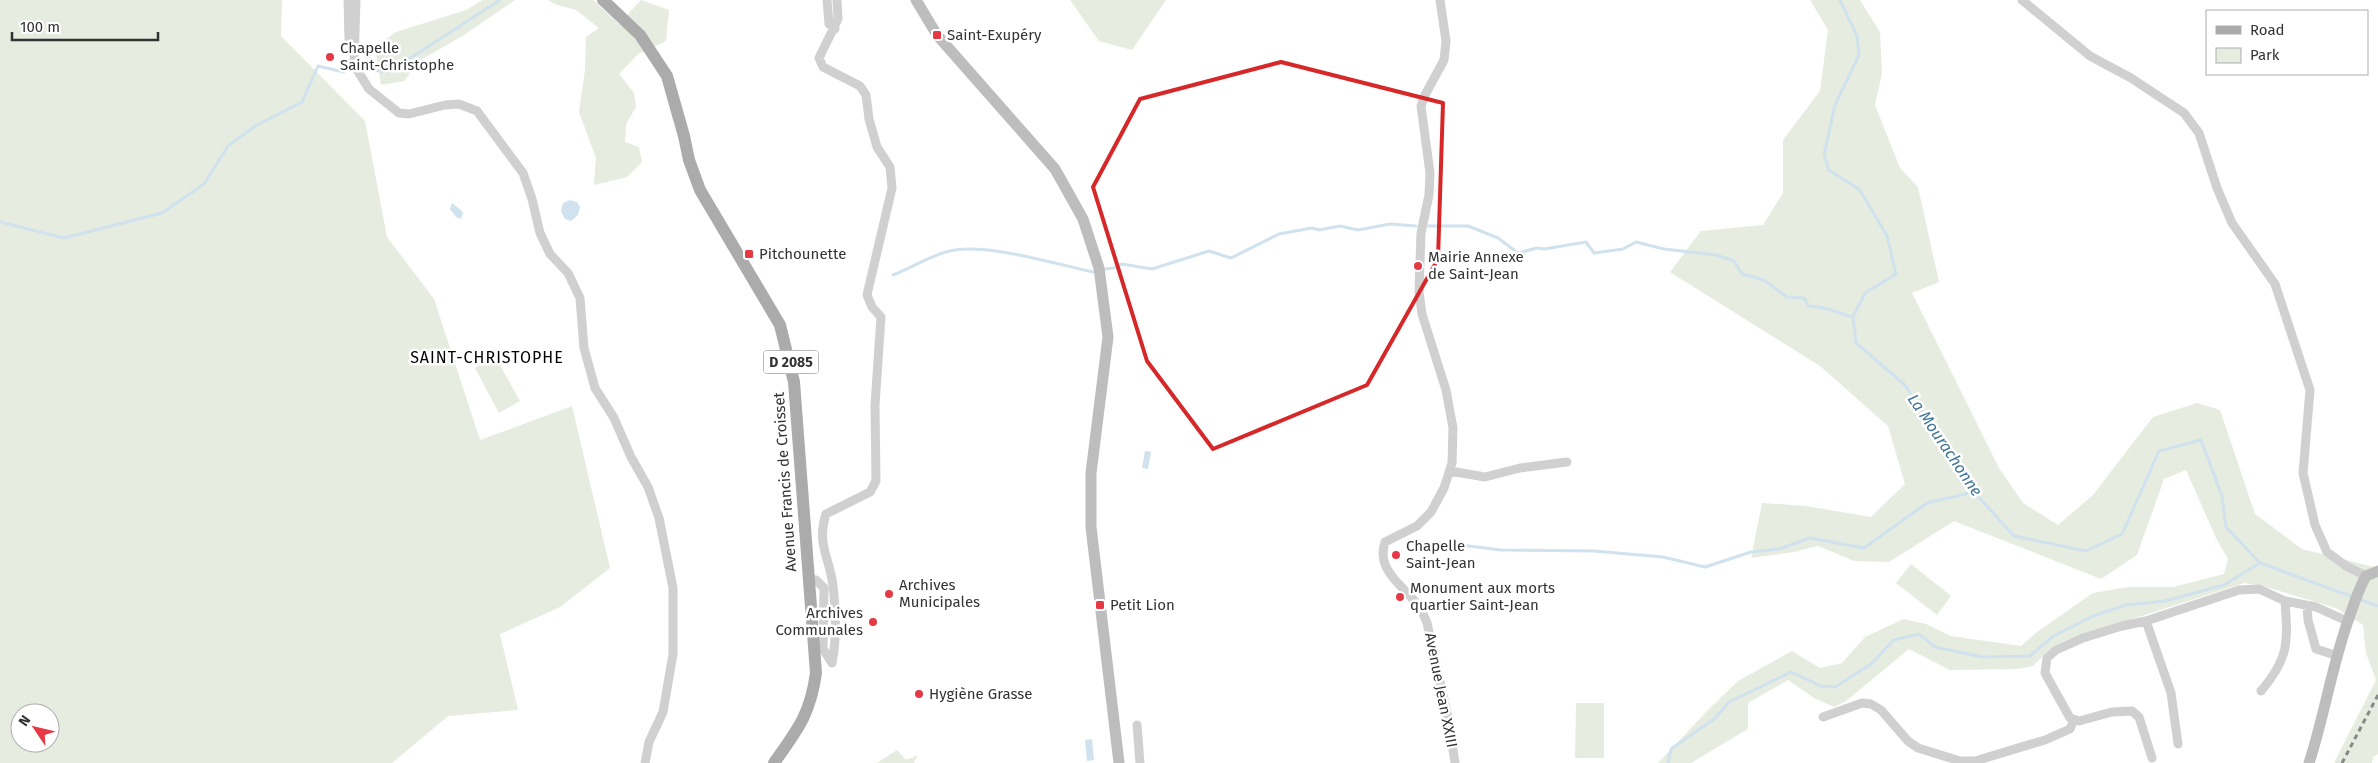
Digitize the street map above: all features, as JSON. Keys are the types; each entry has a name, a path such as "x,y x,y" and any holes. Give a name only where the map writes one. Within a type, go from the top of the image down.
{"main road":[{"name":"Avenue Francis de Croisset","path":"603,0 640,36 667,76 689,160 700,190 780,325 794,382 816,672 813,694 801,726 774,763"},
{"path":"916,0 924,16 949,49 1055,169 1069,190 1092,242 1100,276 1108,337 1091,471 1091,527 1119,763"},
{"path":"2309,763 2336,655 2347,621 2364,579 2378,571"}],"street":[{"path":"348,0 348,35 354,65 369,89 399,113 409,114 458,104 477,111 523,172 540,233 550,254 568,273 580,298 584,348 595,388 614,418 631,457 648,487 659,518 673,588 673,654 663,712 649,742 645,763"},
{"path":"353,57 356,0"},
{"path":"827,0 829,24 835,29"},
{"path":"809,579 816,580 824,588 823,649 832,663 836,644 833,584 822,543 822,525 826,514 870,492 876,481 875,405 881,317 872,307 867,295 892,188 890,167 877,147 869,119 866,95 860,86 823,67 819,58 835,29 838,18 837,0"},
{"path":"1440,0 1446,41 1444,60 1421,106 1430,173 1429,195 1421,233 1420,292 1422,314 1448,399 1452,428 1452,463 1450,471 1485,477 1520,468 1567,462"},
{"path":"2022,0 2090,56 2131,78 2184,113 2199,133 2217,188 2232,223 2275,284 2310,390 2303,473 2315,525 2327,552 2364,579"},
{"name":"Avenue Jean XXIII","path":"1450,471 1431,512 1417,526 1386,542 1383,559 1387,569 1420,608 1427,623 1449,722 1455,763"},
{"path":"2074,720 2044,673 2044,665 2046,658 2056,650 2083,638 2146,621 2238,590 2258,589 2285,601 2316,607 2347,621"},
{"path":"2261,691 2278,672 2283,658 2287,639 2285,601"},
{"path":"2307,606 2308,620 2316,649 2336,655"},
{"path":"2146,621 2171,693 2178,744"},
{"path":"1823,717 1862,702 1871,704 1881,710 1908,741 1918,748 1960,761 1975,761 2045,740 2070,729 2074,720"},
{"path":"2074,720 2112,712 2132,711 2139,717 2152,758"},
{"path":"1137,725 1140,763"}],"highlighted area":[{"path":"1281,62 1443,103 1438,259 1367,385 1213,449 1147,361 1093,187 1140,99"}],"green space":[{"path":"0,0 282,0 281,36 365,121 387,237 434,299 480,440 572,406 610,568 560,607 500,634 518,710 448,716 392,763 0,763"},
{"path":"483,0 515,0 464,35 419,61 404,81 381,85 375,47 396,32 466,10"},
{"path":"548,0 593,0 619,24 641,0 669,10 666,41 638,54 619,74 634,93 636,107 626,124 625,142 639,147 642,162 627,177 594,185 596,158 579,112 585,70 586,37 599,28 576,10 557,5"},
{"path":"1070,0 1166,0 1132,50 1099,41"},
{"path":"1810,0 1860,0 1880,32 1882,73 1875,105 1900,168 1918,187 1939,282 1912,293 1999,468 2023,503 2058,525 2093,495 2153,417 2197,403 2220,410 2255,514 2302,549 2378,568 2378,754 2373,757 2372,763 2334,763 2376,680 2366,653 2363,625 2336,608 2263,586 2244,583 2064,641 2049,650 2033,666 2017,669 1950,670 1909,649 1846,701 1834,707 1814,698 1788,680 1748,703 1748,729 1691,763 1658,763 1738,681 1792,651 1820,668 1842,663 1865,637 1904,619 1926,624 1951,636 2021,646 2037,632 2093,593 2128,587 2173,587 2224,574 2228,559 2216,538 2186,470 2164,479 2137,555 2101,579 1954,521 1889,562 1854,561 1818,546 1794,552 1751,558 1762,503 1806,506 1871,517 1905,484 1888,426 1820,366 1670,272 1701,231 1763,225 1783,193 1783,140 1820,91 1828,30"},
{"path":"495,356 520,401 499,413 475,368"},
{"path":"1911,564 1951,596 1937,615 1896,583"},
{"path":"1576,703 1604,703 1604,758 1575,758"},
{"path":"897,750 906,760 918,755 914,763 877,763"}],"water":[{"path":"570,200 577,202 580,207 578,215 571,221 565,219 561,211 563,203"},
{"path":"452,203 463,212 461,219 456,217 450,209"},
{"path":"1145,451 1151,452 1148,469 1142,468"},
{"path":"1092,739 1094,760 1087,761 1085,740"}],"waterway":[{"path":"362,69 389,72 500,0"},
{"name":"La Mourachonne","path":"1840,0 1857,36 1859,55 1835,105 1824,155 1829,170 1860,190 1887,236 1896,274 1865,293 1853,317 1856,343 1905,385 1974,492 2014,536 2086,551 2122,534 2159,451 2201,440 2222,496 2226,527 2260,563 2378,606"},
{"path":"0,222 64,238 162,213 204,184 228,146 257,125 302,102 318,66 344,72"},
{"path":"1105,269 1114,268 1122,264 1152,269 1209,251 1231,258 1279,234 1312,228 1319,230 1340,226 1358,230 1390,224 1416,226"},
{"path":"1428,226 1468,226 1498,238 1518,253 1537,248 1544,249 1586,242 1594,253 1623,249 1636,242 1664,249 1716,255 1734,261 1742,274 1764,280 1787,297 1804,298 1809,306 1826,308 1853,317"},
{"path":"893,275 939,254 961,249 998,251 1093,272"},
{"path":"1436,542 1501,550 1594,551 1663,557 1705,567 1751,552 1779,549 1810,538 1864,548 1927,503 1974,492"},
{"path":"1668,763 1671,749 1714,719 1729,702 1791,672 1821,686 1835,687 1871,664 1894,640 1919,634 1935,647 1983,657 2030,656 2052,637 2093,616 2126,605 2165,601 2224,585 2260,563"}],"railway":[{"path":"2342,763 2378,695"}],"place":[{"name":"Saint-Exupéry","path":"937,35"},
{"name":"Chapelle Saint-Christophe","path":"330,57"},
{"name":"Pitchounette","path":"749,254"},
{"name":"Mairie Annexe de Saint-Jean","path":"1418,266"},
{"name":"Chapelle Saint-Jean","path":"1396,555"},
{"name":"Archives Municipales","path":"889,594"},
{"name":"Monument aux morts quartier Saint-Jean","path":"1400,597"},
{"name":"Petit Lion","path":"1100,605"},
{"name":"Archives Communales","path":"873,622"},
{"name":"Hygiène Grasse","path":"919,694"}],"district":[{"name":"SAINT-CHRISTOPHE","path":"487,357"}]}
